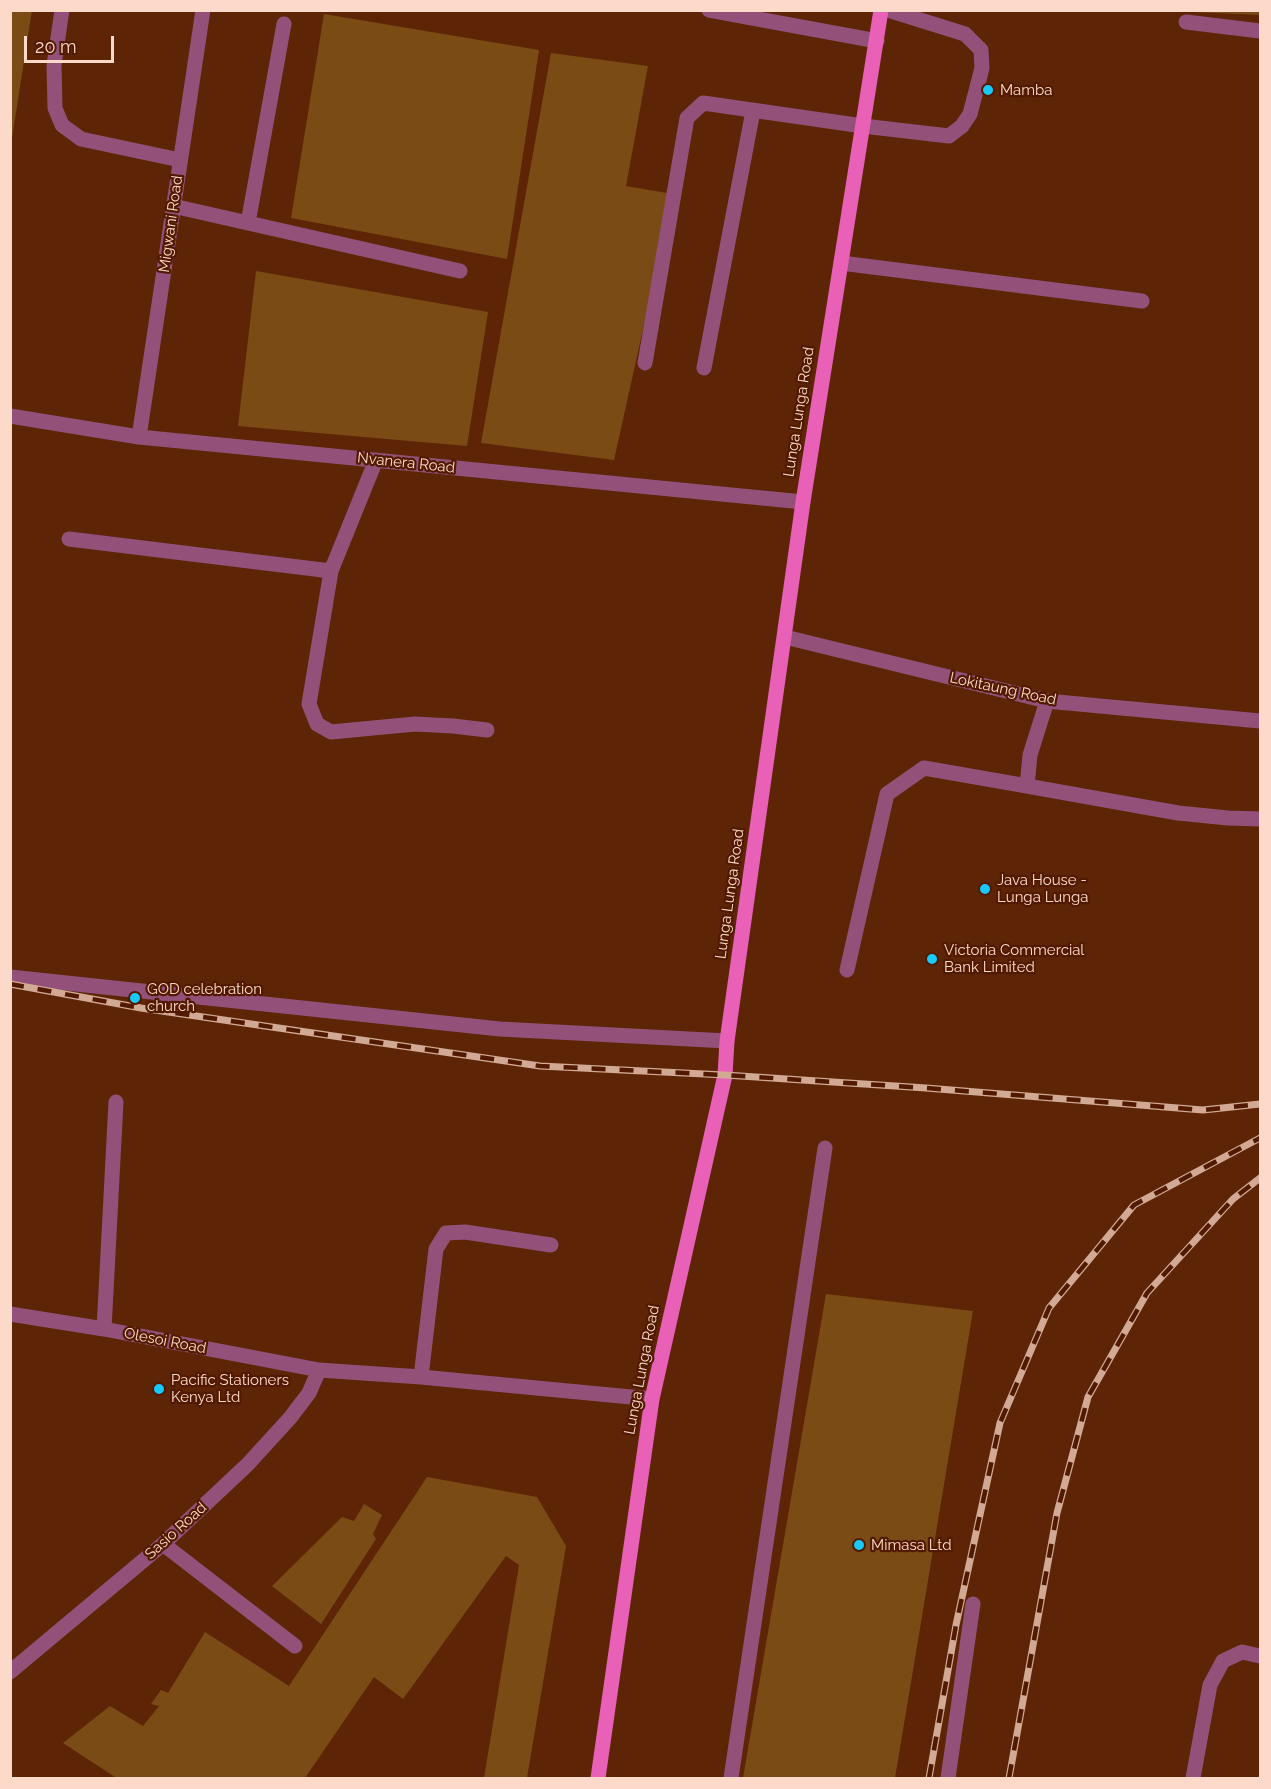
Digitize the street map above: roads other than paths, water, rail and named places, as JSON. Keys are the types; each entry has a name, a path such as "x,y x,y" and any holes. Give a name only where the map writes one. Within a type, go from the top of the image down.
{"main road":[{"name":"Lunga Lunga Road","path":"598,1779 652,1399 725,1075 727,1041 803,501 881,10"}],"street":[{"path":"62,10 54,65 55,108 62,125 81,139 180,160"},
{"name":"Migwani Road","path":"139,437 203,10"},
{"path":"709,10 877,41"},
{"path":"645,363 687,118 703,103 950,136 962,126 970,114 982,68 981,50 965,34 888,10"},
{"path":"1186,22 1260,32"},
{"path":"248,223 284,24"},
{"path":"704,368 753,111"},
{"path":"174,206 460,271"},
{"path":"841,264 1142,301"},
{"name":"Nvanera Road","path":"10,416 139,437 803,501"},
{"path":"376,460 331,571 309,704 317,724 331,732 415,724 487,730"},
{"path":"69,539 331,571"},
{"name":"Lokitaung Road","path":"785,637 1047,701 1260,721"},
{"path":"1027,786 1030,755 1047,701"},
{"path":"847,970 887,794 924,768 1178,813 1260,819"},
{"path":"10,977 500,1029 727,1041"},
{"path":"104,1329 116,1102"},
{"path":"731,1779 825,1148"},
{"path":"421,1377 436,1249 446,1233 465,1232 551,1245"},
{"name":"Olesoi Road","path":"10,1314 104,1329 319,1371 421,1377 652,1399"},
{"name":"Sasio Road","path":"10,1672 163,1544 248,1464 290,1418 309,1393 319,1371"},
{"path":"163,1544 295,1646"},
{"path":"948,1779 973,1604"},
{"path":"1193,1779 1210,1685 1223,1661 1242,1652 1260,1656"}],"railway":[{"path":"10,984 141,1008 540,1066 926,1088 1203,1110 1260,1104"},
{"path":"929,1778 956,1625 1000,1423 1049,1308 1134,1205 1260,1138"},
{"path":"1009,1778 1057,1513 1088,1397 1147,1293 1233,1199 1260,1178"}],"place":[{"name":"Mamba","path":"988,90"},
{"name":"Java House - Lunga Lunga","path":"985,889"},
{"name":"Victoria Commercial Bank Limited","path":"932,959"},
{"name":"GOD celebration church","path":"135,998"},
{"name":"Pacific Stationers Kenya Ltd","path":"159,1389"},
{"name":"Mimasa Ltd","path":"859,1545"}]}
